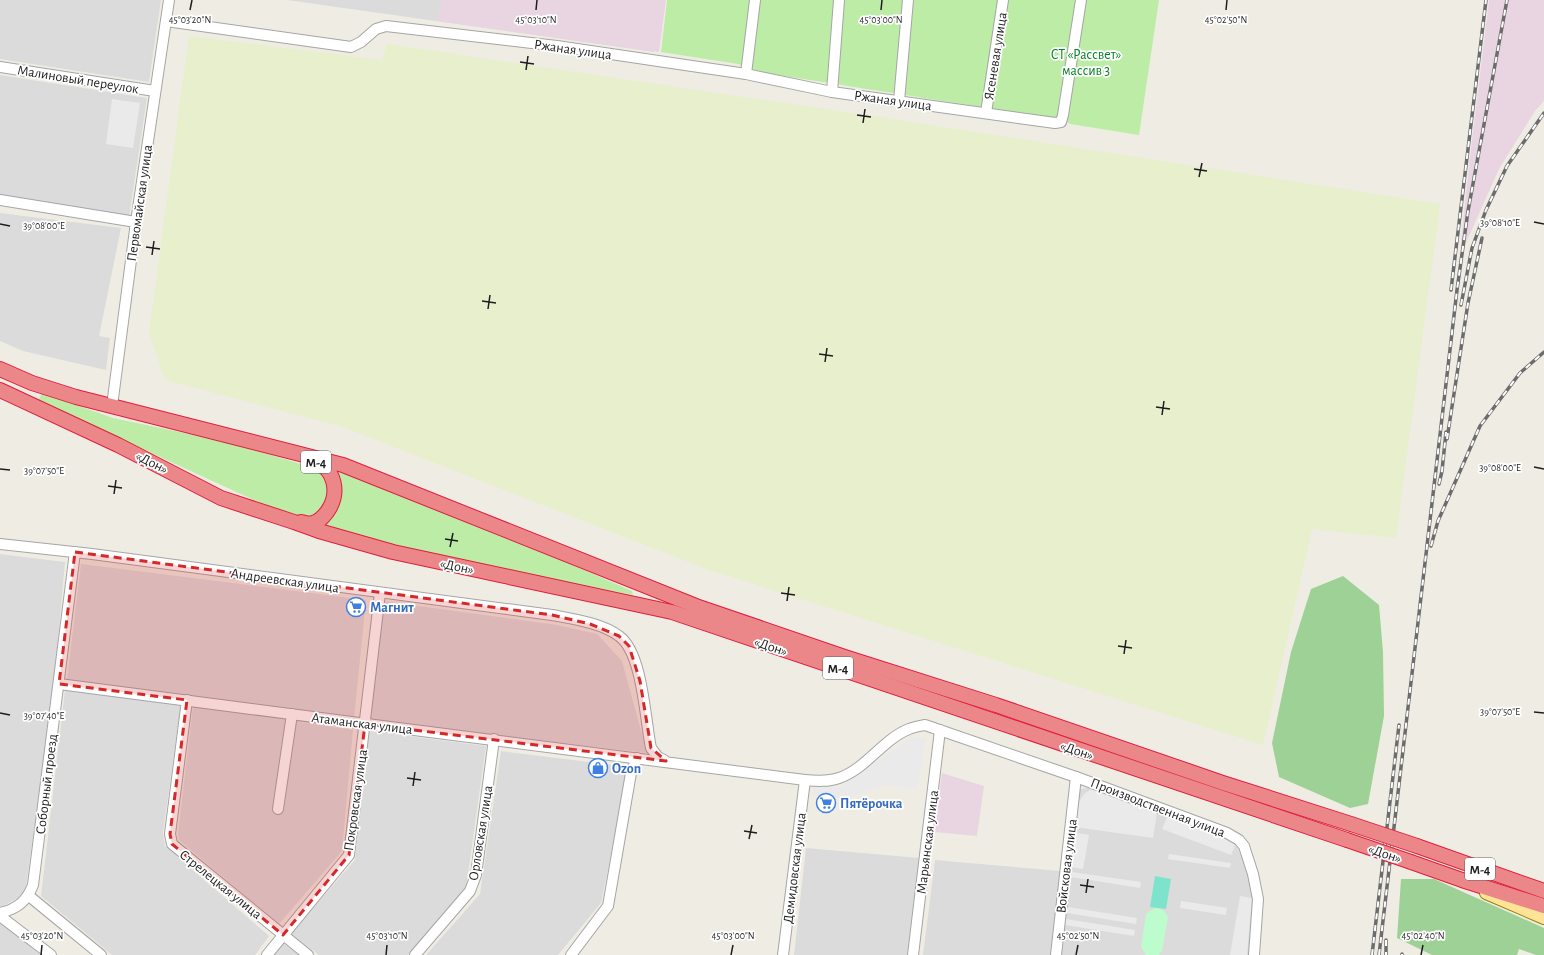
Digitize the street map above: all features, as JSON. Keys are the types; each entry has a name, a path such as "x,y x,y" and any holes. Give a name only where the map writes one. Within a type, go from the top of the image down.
{"highway":[{"name":"«Дон»","path":"0,369 32,383 112,406 343,465 696,606 845,657 996,705 1223,783 1417,846 1544,892"},
{"name":"«Дон»","path":"0,390 118,445 221,498 319,531 393,552 672,612 1462,880 1544,906"},
{"name":"М-4","path":"224,434 317,463 327,469 333,480 335,494 332,504 322,519 312,523 294,522"}],"main road":[{"path":"1462,880 1475,889 1544,918"}],"street":[{"name":"Первомайская улица","path":"112,406 136,222 169,0"},
{"path":"746,74 755,0"},
{"path":"832,92 839,0"},
{"path":"898,101 908,0"},
{"name":"Ясеневая улица","path":"986,112 1003,0"},
{"name":"Ржаная улица","path":"166,21 351,47 361,42 376,29 386,26 557,46 746,74 832,92 986,112 1055,123 1061,122 1063,115 1081,0"},
{"name":"Малиновый переулок","path":"0,67 155,91"},
{"path":"0,200 136,222"},
{"name":"Андреевская улица","path":"0,544 75,552 552,615 590,624 619,636 630,646 636,661 651,748 658,757 666,761"},
{"name":"Соборный проезд","path":"29,896 33,885 75,552"},
{"name":"Покровская улица","path":"266,955 349,855 380,593"},
{"name":"Атаманская улица","path":"59,684 805,780 824,781 839,778 855,769 898,734 910,728 924,726 940,730 1076,777"},
{"name":"Стрелецкая улица","path":"187,700 170,834 172,844 308,955"},
{"path":"278,809 292,714"},
{"name":"Марьянская улица","path":"913,955 940,730"},
{"name":"Орловская улица","path":"415,955 470,891 476,875 494,739"},
{"path":"571,955 608,906 631,773 637,758"},
{"name":"Войсковая улица","path":"1056,955 1076,777"},
{"name":"Производственная улица","path":"1076,777 1227,833 1239,840 1244,846 1253,874 1258,899 1254,955"},
{"name":"Демидовская улица","path":"783,955 805,780"},
{"path":"0,914 12,910 29,896 101,955"},
{"path":"0,914 52,955"}],"highlighted area":[{"path":"75,552 552,615 590,624 619,636 629,646 640,681 651,748 666,761 365,724 349,855 283,935 172,844 170,834 187,700 59,684"}],"shaded area":[{"path":"0,0 161,0 149,82 0,59"},
{"path":"287,0 661,0 654,52"},
{"path":"441,0 666,0 659,52 437,21"},
{"path":"1489,0 1544,0 1544,101 1535,111 1499,169 1465,245 1461,241"},
{"path":"0,75 147,98 129,217 0,196"},
{"path":"112,99 140,103 133,148 106,144"},
{"path":"0,213 121,228 99,336 110,338 106,370 23,351 0,341"},
{"path":"0,554 65,562 54,686 25,894 3,906 0,906"},
{"path":"81,564 366,600 354,718 67,680"},
{"path":"382,601 557,625 597,634 622,661 647,753 370,720"},
{"path":"65,690 181,704 163,833 165,846 269,936 255,955 112,955 41,896"},
{"path":"193,706 353,730 342,851 279,924 179,840 178,834"},
{"path":"369,731 486,746 466,888 408,955 319,955 291,933 355,860"},
{"path":"911,737 926,738 917,789 888,785 845,799 812,795 813,784 840,787"},
{"path":"501,751 629,767 601,903 558,955 426,955 480,894"},
{"path":"942,773 984,786 977,836 934,832"},
{"path":"1092,787 1235,842 1248,871 1255,902 1249,955 1058,955 1077,798 1081,789"},
{"path":"1093,788 1157,813 1153,838 1075,827 1079,802 1084,794"},
{"path":"1167,817 1236,843 1231,855 1162,829"},
{"path":"1077,833 1089,835 1083,869 1071,867"},
{"path":"806,848 919,858 907,955 794,955"},
{"path":"1169,854 1231,863 1230,868 1168,859"},
{"path":"935,860 1060,871 1050,955 923,955"},
{"path":"1072,872 1141,882 1140,888 1071,877"},
{"path":"1155,876 1171,879 1166,909 1150,907"},
{"path":"1240,896 1252,898 1247,955 1230,955"},
{"path":"1181,901 1227,908 1226,915 1180,908"},
{"path":"1068,907 1137,918 1136,924 1067,913"},
{"path":"1066,919 1135,930 1134,936 1065,925"},
{"path":"0,921 40,955 0,955"},
{"path":"282,942 299,955 273,955"}],"green space":[{"name":"СТ «Рассвет» массив 3","path":"667,0 1159,0 1139,135 1070,124 1064,120 753,71 738,64 661,52"},
{"path":"189,36 382,60 387,44 866,115 1440,204 1396,538 1312,529 1263,745 709,570 340,426 165,380 149,333"},
{"path":"42,393 113,418 227,442 318,469 325,478 328,486 327,505 314,515 305,517 289,516 38,401"},
{"path":"336,469 419,498 632,591 633,595 411,551 353,535 319,523 340,497 341,484"},
{"path":"1343,576 1379,605 1383,652 1384,716 1368,804 1350,808 1279,777 1272,743 1291,652 1311,589"},
{"path":"1401,879 1434,879 1544,928 1544,955 1536,955 1519,949 1517,955 1432,955 1397,938"},
{"path":"1157,908 1163,910 1168,917 1162,951 1159,955 1146,955 1141,947 1146,914"}],"railway":[{"path":"1451,290 1486,0"},
{"path":"1379,955 1457,290 1468,211 1507,0"},
{"path":"1461,305 1472,248 1486,210 1507,166 1544,113"},
{"path":"1447,439 1468,303 1482,238"},
{"path":"1431,546 1438,521 1480,426 1520,373 1544,352"},
{"path":"1439,484 1442,471 1446,432"},
{"path":"1372,955 1399,725"},
{"path":"1386,940 1386,955"}],"place":[{"name":"Магнит","path":"356,607"},
{"name":"Ozon","path":"598,768"},
{"name":"Пятёрочка","path":"826,803"}]}
